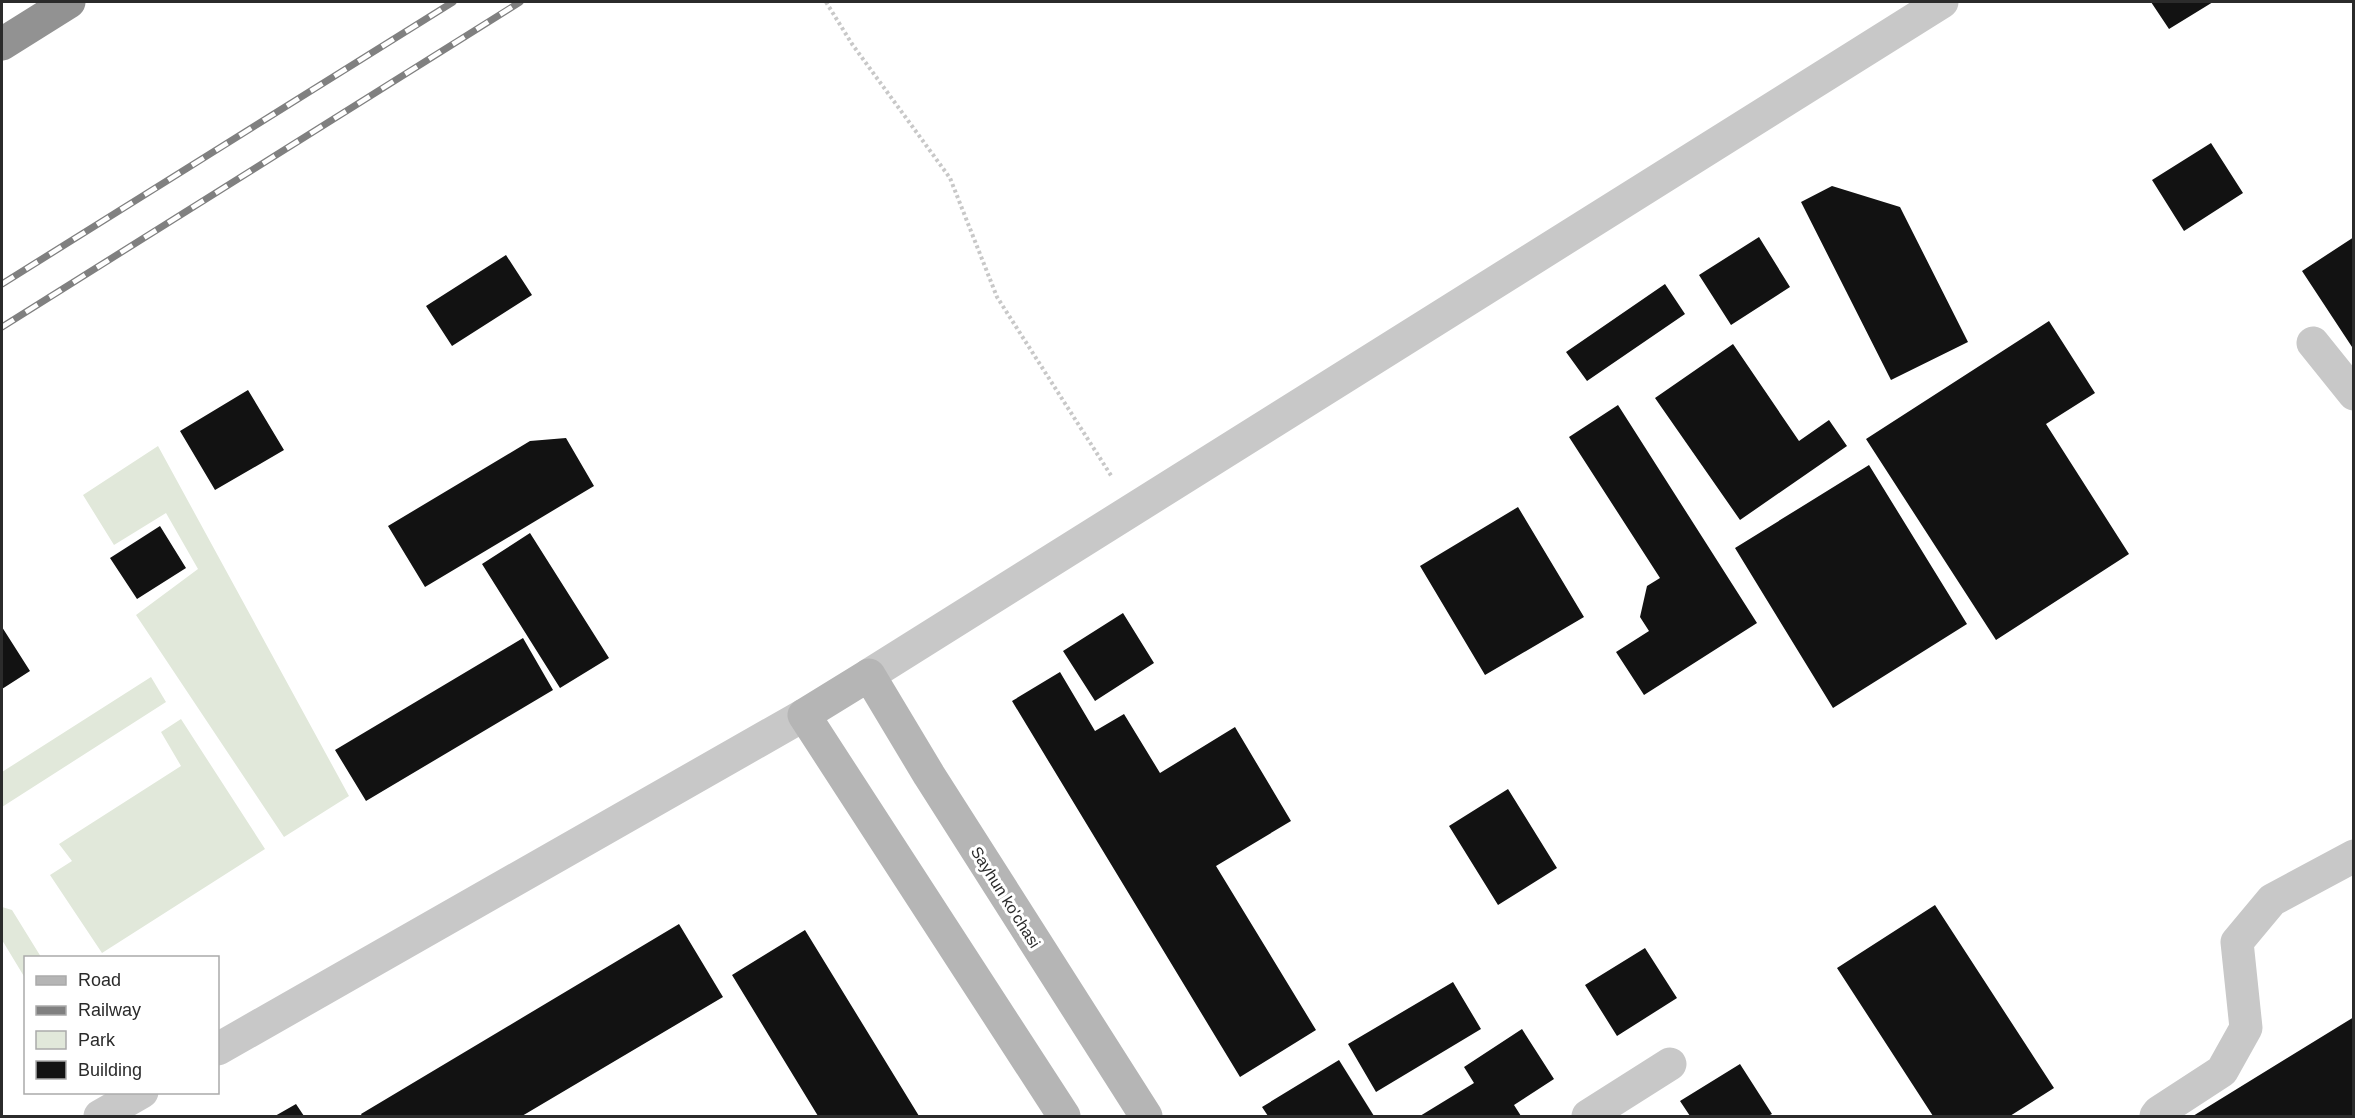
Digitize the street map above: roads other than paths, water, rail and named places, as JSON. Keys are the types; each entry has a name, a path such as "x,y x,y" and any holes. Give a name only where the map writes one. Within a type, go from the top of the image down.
{"highway":[{"path":"2,44 69,2"}],"street":[{"path":"219,1048 804,715 1942,2"},
{"path":"2313,343 2354,394"},
{"name":"Sayhun ko'chasi","path":"869,675 928,775 1146,1116"},
{"path":"804,715 1064,1116"},
{"path":"2157,1116 2159,1112 2222,1071 2246,1028 2237,942 2272,900 2354,856"},
{"path":"1588,1116 1670,1064"},
{"path":"100,1116 138,1094"}],"railway":[{"path":"2,284 453,2"},
{"path":"2,327 520,2"}]}
